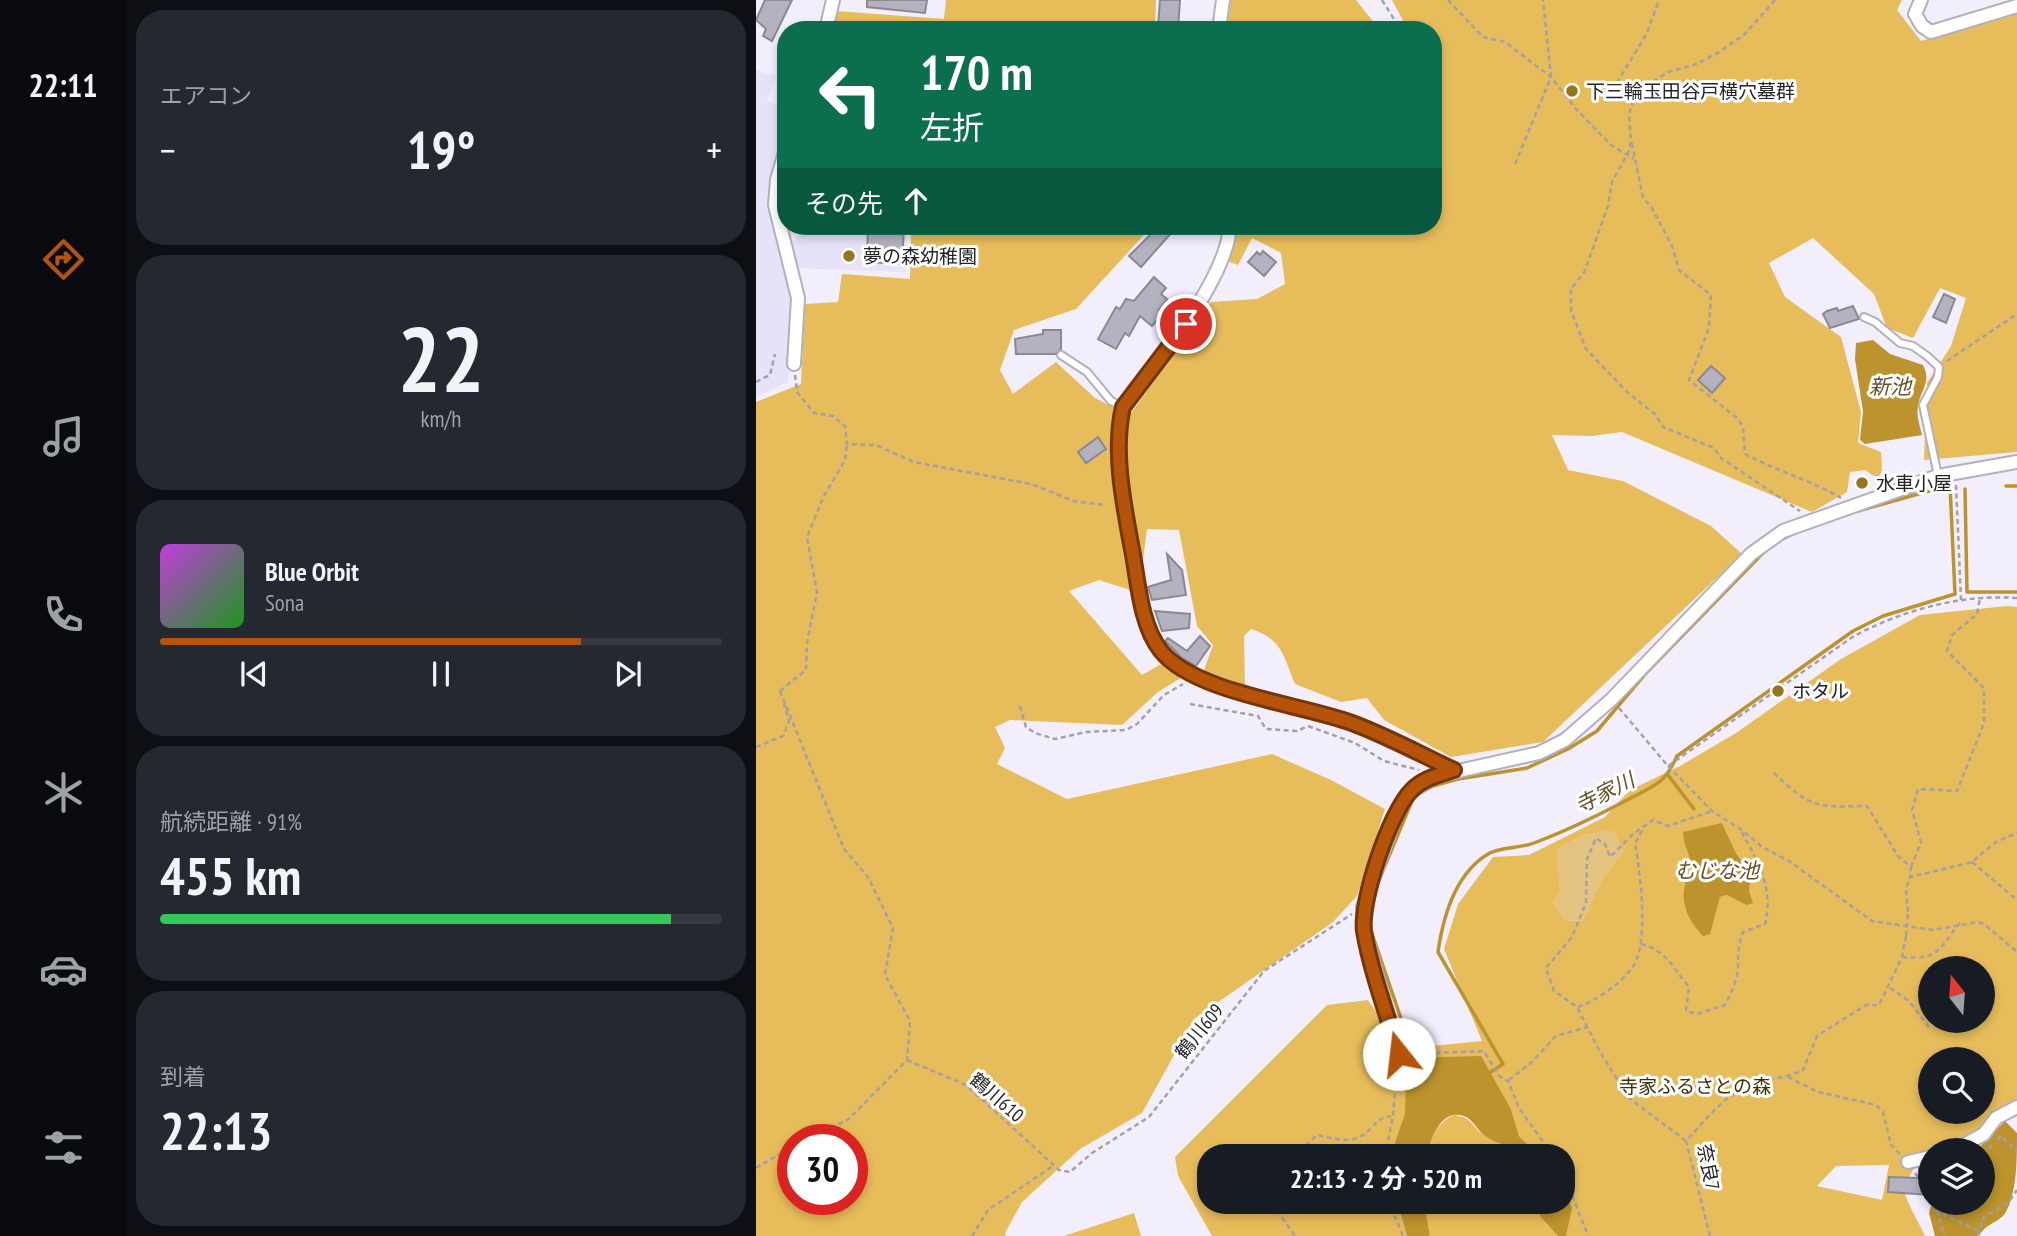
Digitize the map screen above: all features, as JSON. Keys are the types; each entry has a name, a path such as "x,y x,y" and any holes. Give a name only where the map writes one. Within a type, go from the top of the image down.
{"street":[{"path":"828,21 833,0"},
{"path":"1220,21 1223,0"},
{"path":"1921,0 1915,14 1922,26 1931,32 2017,6"},
{"path":"777,180 777,213"},
{"path":"782,235 798,298 794,364"},
{"path":"1227,235 1220,260 1206,290 1186,324 1123,407 1120,422 1123,503 1149,630 1160,650 1180,667 1233,690 1349,722 1454,770"},
{"path":"1399,1054 1364,930 1363,907 1402,800 1415,786 1454,770 1539,753 1552,747 1612,699 1751,554 1783,531 1938,476 2017,462"},
{"path":"1977,1138 1984,1134 1996,1118 2017,1107"},
{"path":"1908,1162 1918,1160"}],"lane":[{"path":"1864,317 1875,322 1900,343 1913,346 1939,367 1938,377 1923,405 1938,476"},
{"path":"1061,355 1087,372 1111,401 1123,407"}],"path":[{"path":"1382,0 1394,19"},
{"path":"1448,0 1483,37 1505,42 1551,77 1577,110 1611,145 1635,160"},
{"path":"1515,164 1551,77 1542,0"},
{"path":"1636,92 1615,86 1647,33 1659,0"},
{"path":"1775,0 1745,34 1716,54 1694,65 1668,72 1636,92 1629,114 1631,142 1643,198 1652,208 1672,246 1679,270 1711,295 1709,328 1689,380 1737,418 1743,427 1745,454 1776,470 1828,490 1853,505"},
{"path":"1631,142 1612,182 1608,206 1584,273 1571,289 1571,310 1586,349 1628,393 1655,414 1663,428 1714,448 1721,458 1812,519"},
{"path":"1939,367 2017,314"},
{"path":"756,382 771,375 775,354"},
{"path":"780,691 806,670 807,643 817,592 807,537 823,498 845,460 847,444 845,426 833,416 814,413 797,392 794,364"},
{"path":"847,444 876,445 914,462 1031,484 1074,501 1105,505"},
{"path":"1956,472 1961,600"},
{"path":"1788,1077 1803,1070 1817,1036 1866,1005 1879,1005 1902,957 1909,912 1906,889 1921,842 1912,810 1918,789 1957,791 1984,723 1984,688 1948,651 1952,635 1977,614 1980,598"},
{"path":"1668,766 1854,636 1880,622 1961,600 2017,598"},
{"path":"1020,706 1026,726 1035,733 1055,738 1086,732 1126,730 1137,724 1164,695 1185,684"},
{"path":"756,747 783,736 789,721 780,691"},
{"path":"780,691 844,849 868,877 893,928 885,975 910,1021 907,1060 849,1119 838,1124"},
{"path":"1612,699 1668,766 1712,811 1872,921 1933,930 1977,922 1984,924 2017,952"},
{"path":"1190,704 1258,716 1266,729 1297,731 1308,726 1325,730 1355,743 1384,761 1436,776"},
{"path":"1774,773 1798,797 1823,807 1867,806 1898,856 1911,867"},
{"path":"1686,1141 1629,1098 1600,1052 1577,1007 1554,991 1546,968 1572,937 1586,903 1587,859 1596,838 1605,844 1610,857 1633,834 1653,820 1668,826 1712,811"},
{"path":"1641,944 1655,947 1670,959 1689,986 1686,1011 1697,1014 1725,1005 1733,990 1739,968 1736,950 1743,932 1765,924 1768,901 1767,883 1753,851 1740,829 1725,821"},
{"path":"1577,1007 1600,996 1633,968 1641,944 1639,867 1635,843 1643,829"},
{"path":"1910,877 1972,862 1996,842 2017,833"},
{"path":"1972,862 2017,900"},
{"name":"鶴川609","path":"1059,1170 1070,1172 1091,1153 1149,1117 1264,971 1363,907"},
{"path":"1902,957 1927,959 1941,949 1961,923"},
{"path":"1889,988 1909,1001 1918,1013"},
{"path":"1508,1081 1531,1063 1556,1036 1588,1027"},
{"path":"1388,1144 1399,1054 1484,1051 1499,1076 1508,1081 1519,1108 1544,1144"},
{"name":"鶴川610","path":"907,1060 966,1085 1059,1170"},
{"path":"1788,1077 1818,1092 1876,1105 1883,1112 1891,1145"},
{"name":"奈良7","path":"1710,1236 1686,1141 1717,1107 1747,1086 1788,1077"},
{"path":"1307,1144 1317,1135 1340,1140 1362,1136 1380,1118 1393,1116"},
{"path":"1995,1142 2001,1136 2017,1151"},
{"path":"756,1168 777,1156"},
{"path":"972,1236 988,1210 1054,1166"},
{"path":"1978,1236 1984,1217 2008,1203 2017,1190"},
{"path":"1575,1203 1588,1236"},
{"path":"1279,1214 1295,1236"},
{"path":"1394,1214 1403,1236"},
{"path":"1939,1215 1944,1236"},
{"path":"1944,1215 1979,1231"}],"shaded area":[{"path":"756,70 776,76 767,101 777,105 777,162 769,208 790,297 788,382 756,397"},
{"name":"夢の森幼稚園","path":"799,235 907,235 906,272 795,268 789,245"},
{"path":"1613,828 1623,852 1602,879 1582,921 1564,920 1553,903 1560,890 1557,850 1583,835"}],"green space":[{"path":"946,0 1156,0 1155,21 833,21 836,11 944,19"},
{"path":"1231,0 1356,0 1373,21 1228,21"},
{"path":"1392,0 1902,0 1897,10 1921,41 2017,13 2017,452 1924,460 1927,383 1951,346 1966,298 1940,288 1913,338 1887,328 1874,294 1813,238 1769,263 1785,297 1841,337 1861,412 1858,443 1881,452 1882,470 1878,479 1865,470 1850,472 1847,492 1812,512 1622,432 1592,436 1552,435 1568,470 1623,481 1711,526 1742,554 1543,742 1451,757 1384,720 1367,698 1341,702 1295,684 1280,649 1269,638 1251,629 1244,636 1245,685 1203,673 1213,645 1197,626 1179,530 1147,529 1141,576 1130,590 1099,580 1069,591 1142,675 1163,663 1184,676 1158,692 1122,725 1010,720 995,727 1005,748 997,764 1067,799 1272,754 1331,780 1385,809 1357,896 1333,922 1194,1019 1142,1113 1080,1149 1022,1202 1005,1233 1006,1236 756,1236 756,402 801,384 805,304 838,302 842,274 910,279 911,235 1144,235 1076,309 1014,330 1000,370 1013,394 1056,362 1095,398 1129,416 1211,302 1257,299 1285,284 1281,253 1252,238 1238,265 1227,261 1234,235 1442,235 1442,21 1403,21"},
{"name":"寺家ふるさとの森","path":"2017,607 2017,1105 1980,1138 1918,1138 1918,1162 1905,1187 1905,1195 1925,1236 1566,1236 1570,1214 1575,1214 1575,1144 1527,1144 1519,1136 1511,1109 1481,1057 1407,1058 1405,1113 1394,1144 1197,1144 1197,1210 1178,1176 1175,1157 1327,1005 1368,1000 1402,1049 1482,1041 1444,949 1458,904 1493,857 1529,855 1605,817 1630,790 1680,766 1736,733 1841,659 1920,615","holes":["1722,823 1736,853 1751,873 1746,905 1727,895 1720,897 1716,906 1691,873 1690,855","1613,829 1623,852 1602,879 1582,921 1564,920 1553,903 1560,890 1557,850 1583,835","1889,1165 1882,1200 1817,1186 1836,1166"]},
{"path":"1461,1116 1482,1134 1502,1144 1430,1144 1439,1127 1448,1118"},
{"path":"1134,1213 1141,1236 1064,1236"},
{"name":"寺家ふるさとの森","path":"1200,1214 1401,1214 1407,1236 1212,1236"},
{"path":"1426,1214 1540,1214 1558,1236 1430,1236"}],"water":[{"name":"新池","path":"1873,340 1890,354 1923,365 1926,382 1918,410 1922,435 1865,444 1860,440 1863,411 1855,359 1856,343"},
{"name":"むじな池","path":"1722,823 1736,853 1751,873 1749,891 1753,903 1746,905 1727,895 1720,897 1710,934 1703,936 1690,919 1685,906 1684,892 1691,865 1683,832"},
{"path":"1481,1056 1511,1109 1519,1136 1527,1144 1501,1144 1485,1136 1469,1118 1457,1115 1450,1116 1438,1126 1430,1144 1394,1144 1405,1113 1406,1058"},
{"path":"2005,1121 2017,1133 2014,1188 2004,1215 1984,1229 1979,1236 1935,1236 1930,1215 1995,1215 1995,1138 1989,1138"},
{"path":"1401,1214 1426,1214 1430,1236 1407,1236"},
{"path":"1540,1214 1571,1214 1566,1236 1558,1236"}],"building":[{"path":"765,0 792,0 782,21 777,21 777,31 772,41 763,36 766,29 756,20"},
{"path":"867,0 927,0 925,13 867,7"},
{"path":"1160,0 1180,0 1179,21 1158,21"},
{"path":"868,235 904,235 902,264 867,262"},
{"path":"1150,235 1169,235 1141,267 1129,256"},
{"path":"1263,251 1276,262 1264,276 1248,262 1257,252 1260,255"},
{"path":"1154,277 1166,288 1161,294 1167,299 1159,310 1163,313 1152,326 1140,316 1129,336 1125,333 1116,349 1098,339 1116,307 1120,309 1126,299 1134,301"},
{"path":"1944,294 1955,299 1946,323 1933,317"},
{"path":"1853,306 1859,319 1830,328 1823,314 1837,308 1838,311"},
{"path":"1043,330 1061,330 1061,349 1056,354 1016,354 1015,339 1043,334"},
{"path":"1711,366 1725,378 1712,393 1698,380"},
{"path":"1098,437 1106,449 1086,463 1078,452"},
{"path":"1167,554 1182,570 1186,595 1152,600 1148,587 1171,580"},
{"path":"1155,611 1190,614 1189,628 1162,631"},
{"path":"1200,636 1210,646 1196,666 1182,658 1165,641 1168,638 1187,651"},
{"path":"1889,1177 1918,1178 1918,1194 1888,1192"}],"waterway":[{"path":"1858,511 1950,485 1955,594"},
{"path":"2006,486 2017,486"},
{"path":"1965,489 1967,592"},
{"path":"1780,540 1795,533"},
{"path":"1379,880 1414,796 1433,786 1458,779 1527,768 1568,749 1597,731 1646,673 1765,551"},
{"name":"寺家川","path":"1968,592 2017,592"},
{"name":"寺家川","path":"1486,1075 1503,1064 1438,952 1452,897 1467,873 1493,851 1528,845 1558,833 1652,787 1668,773 1677,756 1853,631 1883,616 1955,594"},
{"path":"1668,775 1694,809"},
{"path":"1369,925 1408,1039"}],"place":[{"name":"下三輪玉田谷戸横穴墓群","path":"1572,91"},
{"name":"夢の森幼稚園","path":"849,256"},
{"name":"水車小屋","path":"1862,483"},
{"name":"ホタル","path":"1778,691"}],"route":[{"path":"1186,324 1123,407 1120,422 1123,503 1146,619 1160,650 1193,675 1233,690 1349,722 1454,770 1425,780 1402,800 1363,907 1364,930 1399,1054"}]}
